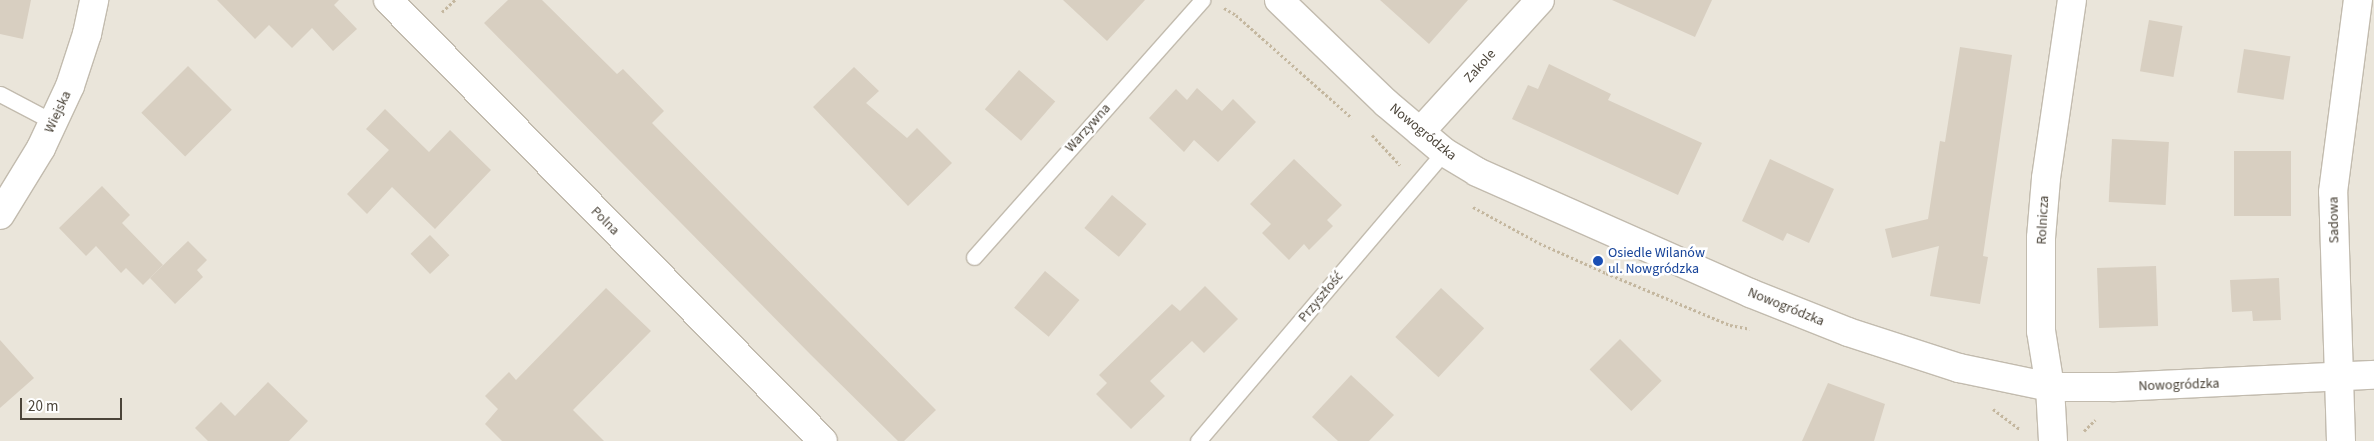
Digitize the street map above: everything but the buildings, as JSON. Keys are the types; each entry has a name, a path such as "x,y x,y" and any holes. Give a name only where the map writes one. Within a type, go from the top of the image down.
{"street":[{"name":"Wiejska","path":"0,215 53,122 70,86 87,34 94,0"},
{"name":"Polna","path":"388,0 823,441"},
{"name":"Nowogródzka","path":"1279,0 1420,132 1444,152 1512,189 1741,289 1848,332 1959,368 2050,387 2115,387 2374,375"},
{"name":"Zakole","path":"1420,132 1540,0"},
{"name":"Rolnicza","path":"2053,441 2050,387 2041,331 2041,238 2046,178 2072,0"},
{"name":"Sadowa","path":"2341,441 2333,192 2358,0"}],"lane":[{"name":"Warzywna","path":"974,257 1202,0"},
{"path":"0,94 53,122"},
{"name":"Przyszłość","path":"1198,441 1444,152"}],"path":[{"path":"1222,6 1236,15 1355,120"},
{"path":"1370,134 1397,159 1400,166"}],"shaded area":[{"path":"0,0 2374,0 2374,441 0,441"}],"place":[{"name":"Osiedle Wilanów ul. Nowgródzka","path":"1598,261"}]}
